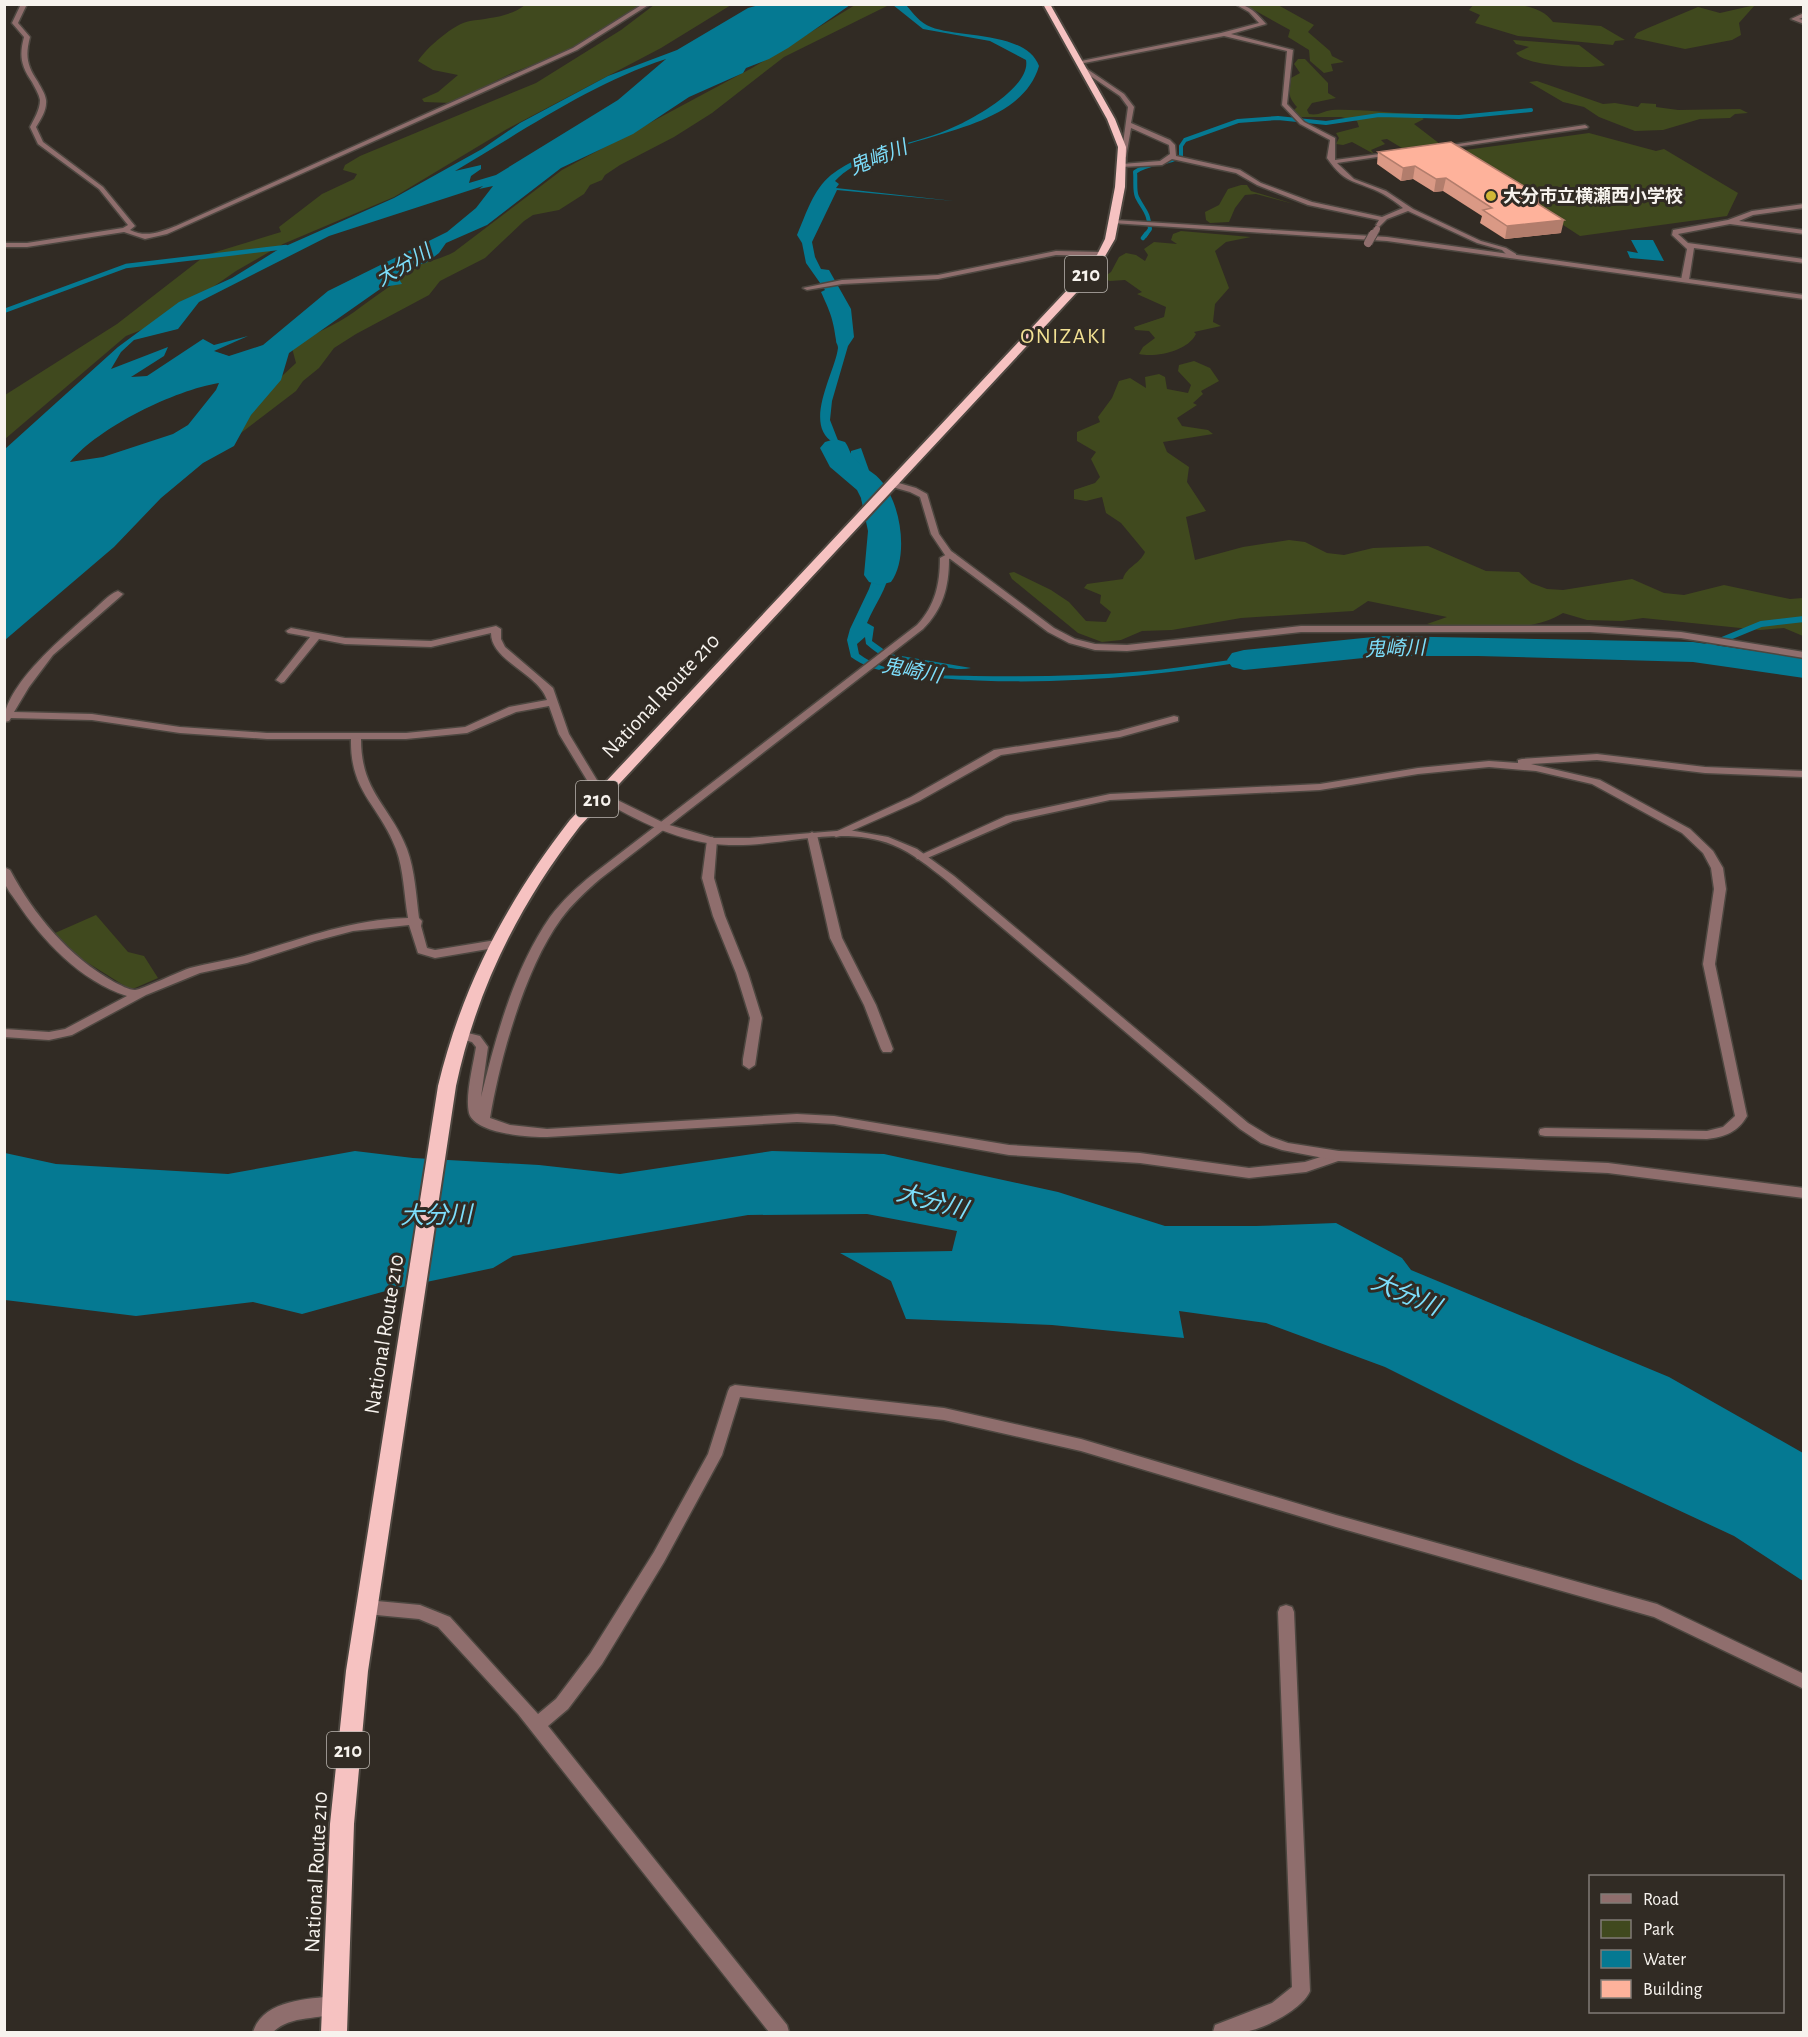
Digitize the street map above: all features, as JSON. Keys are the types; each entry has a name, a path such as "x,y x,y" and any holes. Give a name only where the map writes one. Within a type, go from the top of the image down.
{"highway":[{"name":"National Route 210","path":"334,2032 342,1824 366,1607 450,1069 460,1035 496,944 545,862 601,795 1068,296 1102,254 1110,238 1114,222 1122,161 1116,128 1046,4"}],"street":[{"path":"4,245 27,245 124,230 132,226 101,188 39,143 33,127 42,113 45,102 37,84 23,67 22,48 26,35 16,25 24,4"},
{"path":"124,230 142,237 159,235 178,227 575,49 648,4"},
{"path":"1080,65 1224,34 1263,23 1251,11 1237,4"},
{"path":"1803,15 1794,20 1803,22"},
{"path":"1224,34 1248,41 1282,46 1291,51 1284,104 1302,123 1333,139 1330,158 1352,180 1384,192 1409,208 1479,242 1504,249 1513,256"},
{"path":"1080,65 1125,98 1132,110 1122,161 1162,163 1172,157 1238,171 1259,184 1310,204 1384,219"},
{"path":"1130,125 1170,143 1172,157"},
{"path":"1435,148 1585,127"},
{"path":"1333,162 1401,153"},
{"path":"1685,280 1691,251 1689,245 1674,232 1731,222 1748,214 1803,206"},
{"path":"1368,243 1384,219 1409,208"},
{"path":"1114,222 1351,235 1803,297"},
{"path":"1731,222 1803,232"},
{"path":"1689,245 1803,261"},
{"path":"810,288 839,282 938,277 1056,253 1102,254"},
{"path":"888,488 924,496 935,534 951,555 1057,634 1083,645 1127,648 1301,629 1590,629 1681,635 1803,655"},
{"path":"483,1120 486,1098 506,1032 541,942 554,920 582,888 925,622 942,595 945,558 951,555"},
{"path":"6,718 50,653 118,594"},
{"path":"291,632 363,642 436,644 496,629 496,639 501,649 546,685 564,734 601,795 664,825 712,840 739,842 836,834 888,840 921,856 1244,1126 1266,1140 1287,1147 1339,1156 1608,1168 1803,1193"},
{"path":"281,680 315,636"},
{"path":"6,718 92,717 224,734 421,735 467,730 504,712 554,702"},
{"path":"836,834 915,799 998,752 1120,734 1174,719"},
{"path":"356,736 355,758 362,782 393,831 405,860 420,946 425,953 435,954 496,944"},
{"path":"921,856 1010,818 1093,800 1146,794 1320,788 1457,766 1503,765 1597,757 1705,770 1803,774"},
{"path":"1503,765 1555,772 1609,788 1694,838 1708,852 1720,877 1709,964 1731,1078 1740,1105 1741,1116 1737,1124 1728,1130 1707,1135 1545,1132"},
{"path":"812,835 837,938 870,1005 887,1049"},
{"path":"712,840 708,878 719,916 756,1018 757,1026 749,1049 749,1065"},
{"path":"4,870 28,908 69,955 108,983 138,995"},
{"path":"4,1033 55,1036 68,1032 186,973 244,960 282,946 388,922 416,921"},
{"path":"460,1035 476,1039 482,1047 473,1110 483,1120 538,1133 754,1119 814,1118 1009,1150 1140,1158 1249,1173 1306,1167 1339,1156"},
{"path":"537,1725 562,1704 596,1659 659,1557 715,1455 735,1391 944,1414 1081,1445 1336,1521 1657,1611 1803,1682"},
{"path":"366,1607 420,1612 437,1617 537,1725 780,2032"},
{"path":"1222,2032 1278,2010 1301,1991 1286,1612"},
{"path":"262,2032 272,2019 283,2013 334,2005"}],"green space":[{"path":"1474,4 1528,7 1546,15 1553,22 1601,26 1625,40 1615,41 1613,45 1518,36 1475,23 1480,15 1469,10"},
{"path":"525,5 640,5 563,53 512,73 451,103 424,102 422,99 438,92 458,75 433,70 418,61 434,43 464,23 506,15"},
{"path":"654,5 731,5 661,48 507,129 394,197 283,244 236,271 164,321 126,336 5,439 5,395 117,324 206,255 281,232 279,227 322,194 354,179 357,174 343,170 345,165 360,156 536,83 621,30"},
{"path":"855,5 887,6 784,57 712,113 674,137 620,165 605,175 602,180 590,185 584,194 559,210 533,215 485,258 440,281 429,295 334,348 319,368 303,381 296,391 233,439 253,403 296,363 292,348 297,344 354,312 396,282 407,269 454,252 562,170 752,68"},
{"path":"1245,5 1278,5 1314,25 1308,32 1330,51 1332,56 1344,62 1331,64 1333,71 1324,73 1310,61 1309,50 1288,37 1290,30"},
{"path":"1755,5 1739,23 1741,35 1732,40 1685,49 1634,38 1637,33 1698,7 1720,13"},
{"path":"1513,40 1579,45 1605,65 1572,67 1531,61 1516,53 1529,47 1516,44"},
{"path":"1298,59 1305,59 1328,83 1328,93 1336,98 1312,103 1307,110 1309,114 1342,110 1415,114 1424,119 1414,124 1440,144 1402,148 1387,139 1381,140 1385,144 1371,150 1374,154 1352,142 1343,145 1336,144 1339,138 1336,133 1359,127 1357,121 1341,117 1301,117 1293,111 1297,107 1290,94 1291,78 1300,73 1294,64"},
{"path":"1537,81 1603,104 1615,103 1638,107 1641,103 1656,104 1656,107 1678,110 1740,109 1748,113 1735,114 1730,118 1700,119 1663,130 1635,131 1599,117 1584,107 1563,102 1529,82"},
{"path":"1589,133 1656,151 1664,149 1738,193 1727,216 1580,236 1451,152"},
{"path":"1247,185 1251,191 1294,204 1256,194 1245,195 1235,208 1229,222 1210,223 1206,220 1205,212 1219,205 1228,189"},
{"path":"1181,231 1251,237 1226,242 1215,251 1229,288 1215,304 1213,322 1221,326 1194,332 1196,334 1192,340 1171,352 1154,355 1139,354 1143,347 1155,338 1149,331 1135,330 1134,327 1164,317 1166,307 1137,294 1142,292 1125,280 1110,281 1102,278 1111,272 1119,257 1126,253 1136,255 1145,261 1148,255 1144,249 1154,242 1177,244 1171,240 1173,234"},
{"path":"1194,361 1210,368 1219,381 1201,391 1203,394 1193,403 1197,405 1177,418 1182,426 1208,430 1213,434 1163,442 1167,452 1189,467 1187,482 1206,511 1186,517 1195,560 1243,547 1289,540 1305,542 1327,553 1344,555 1373,548 1428,546 1486,571 1519,572 1531,583 1547,589 1563,590 1632,579 1664,593 1684,595 1724,585 1790,599 1803,598 1803,636 1784,628 1760,630 1643,618 1622,621 1587,620 1563,613 1549,620 1515,627 1459,628 1427,624 1447,617 1368,601 1353,611 1241,618 1172,630 1142,631 1121,640 1102,642 1078,633 1012,579 1009,573 1014,572 1051,590 1069,602 1086,621 1106,622 1111,612 1100,603 1101,595 1084,588 1087,584 1123,579 1127,571 1140,560 1145,552 1121,523 1106,513 1102,497 1086,501 1074,499 1074,490 1095,483 1100,477 1091,459 1096,452 1077,441 1077,432 1100,422 1098,417 1112,398 1119,381 1130,378 1146,388 1145,377 1159,374 1165,377 1167,389 1188,393 1191,385 1178,371 1179,365"},
{"path":"96,915 128,952 144,956 158,978 135,988 128,988 80,958 55,933"}],"water":[{"name":"大分川","path":"759,5 850,5 769,59 689,97 633,134 561,168 487,225 446,243 439,253 426,263 404,268 397,276 402,284 383,287 289,353 281,380 251,415 234,446 203,463 161,498 114,547 5,640 5,449 118,347 179,302 232,278 279,249 394,198 482,149 520,123 608,76 677,50 748,8","holes":["666,59 618,100 496,175 469,183 471,176 481,169 481,165 455,171 584,95 638,69","483,186 479,189 493,186 476,208 447,232 328,291 263,345 229,356 214,351 248,336 214,345 203,339 147,376 131,377 164,356 168,347 111,369 121,352 134,340 178,329 199,302 329,236","219,383 188,425 173,434 103,457 70,462 83,449 118,423 160,402"]},
{"path":"893,5 906,5 920,20 931,27 1006,41 1032,55 1039,66 1026,90 1005,108 978,122 884,152 857,164 835,181 839,184 836,188 954,201 837,190 812,242 815,257 821,269 829,270 851,309 854,337 848,346 832,401 830,420 839,443 841,458 851,460 851,451 861,448 871,476 879,485 862,502 858,488 839,462 834,443 825,435 821,424 820,412 823,398 838,347 831,315 821,292 825,290 806,263 802,243 797,235 815,195 831,175 860,158 940,133 976,116 1011,90 1020,80 1025,70 1026,60 990,41 923,29"},
{"path":"1631,240 1653,240 1664,261 1630,258 1627,251 1638,253"},
{"path":"889,511 895,521 892,532 892,561 887,582 867,623 874,627 872,641 890,654 971,668 959,669 894,661 868,646 865,637 857,644 859,654 885,667 914,673 945,675 1082,675 1166,669 1304,651 1287,658 1274,660 1256,660 1137,676 1058,681 978,681 881,671 851,657 847,640 879,560 873,528"},
{"name":"大分川","path":"355,1151 413,1158 539,1165 620,1174 772,1151 884,1154 1058,1192 1165,1226 1336,1223 1402,1258 1411,1270 1669,1377 1803,1453 1803,1581 1734,1536 1575,1462 1385,1367 1266,1323 1179,1311 1184,1338 1052,1325 906,1319 891,1281 840,1253 952,1251 957,1231 867,1214 748,1215 513,1256 493,1268 393,1289 302,1314 253,1302 136,1316 5,1300 5,1153 56,1164 228,1174"}],"building":[{"path":"1451,142 1542,197 1530,199 1564,220 1507,226 1483,210 1492,208 1446,178 1436,179 1415,166 1403,168 1378,152"}],"waterway":[{"path":"1145,236 1150,229 1147,214 1136,194 1135,172 1181,156 1181,146 1185,140 1238,121 1278,118 1326,123 1379,115 1459,117 1531,110"},
{"path":"1143,238 1146,234"},
{"path":"4,311 126,266 286,247"},
{"name":"鬼崎川","path":"835,448 840,461 867,484 877,498 884,531 880,575"},
{"path":"1693,652 1761,624 1804,619"},
{"name":"鬼崎川","path":"1244,660 1383,646 1478,646 1693,652 1804,668"}],"place":[{"name":"大分市立横瀬西小学校","path":"1491,196"}],"district":[{"name":"ONIZAKI","path":"1064,335"}]}
